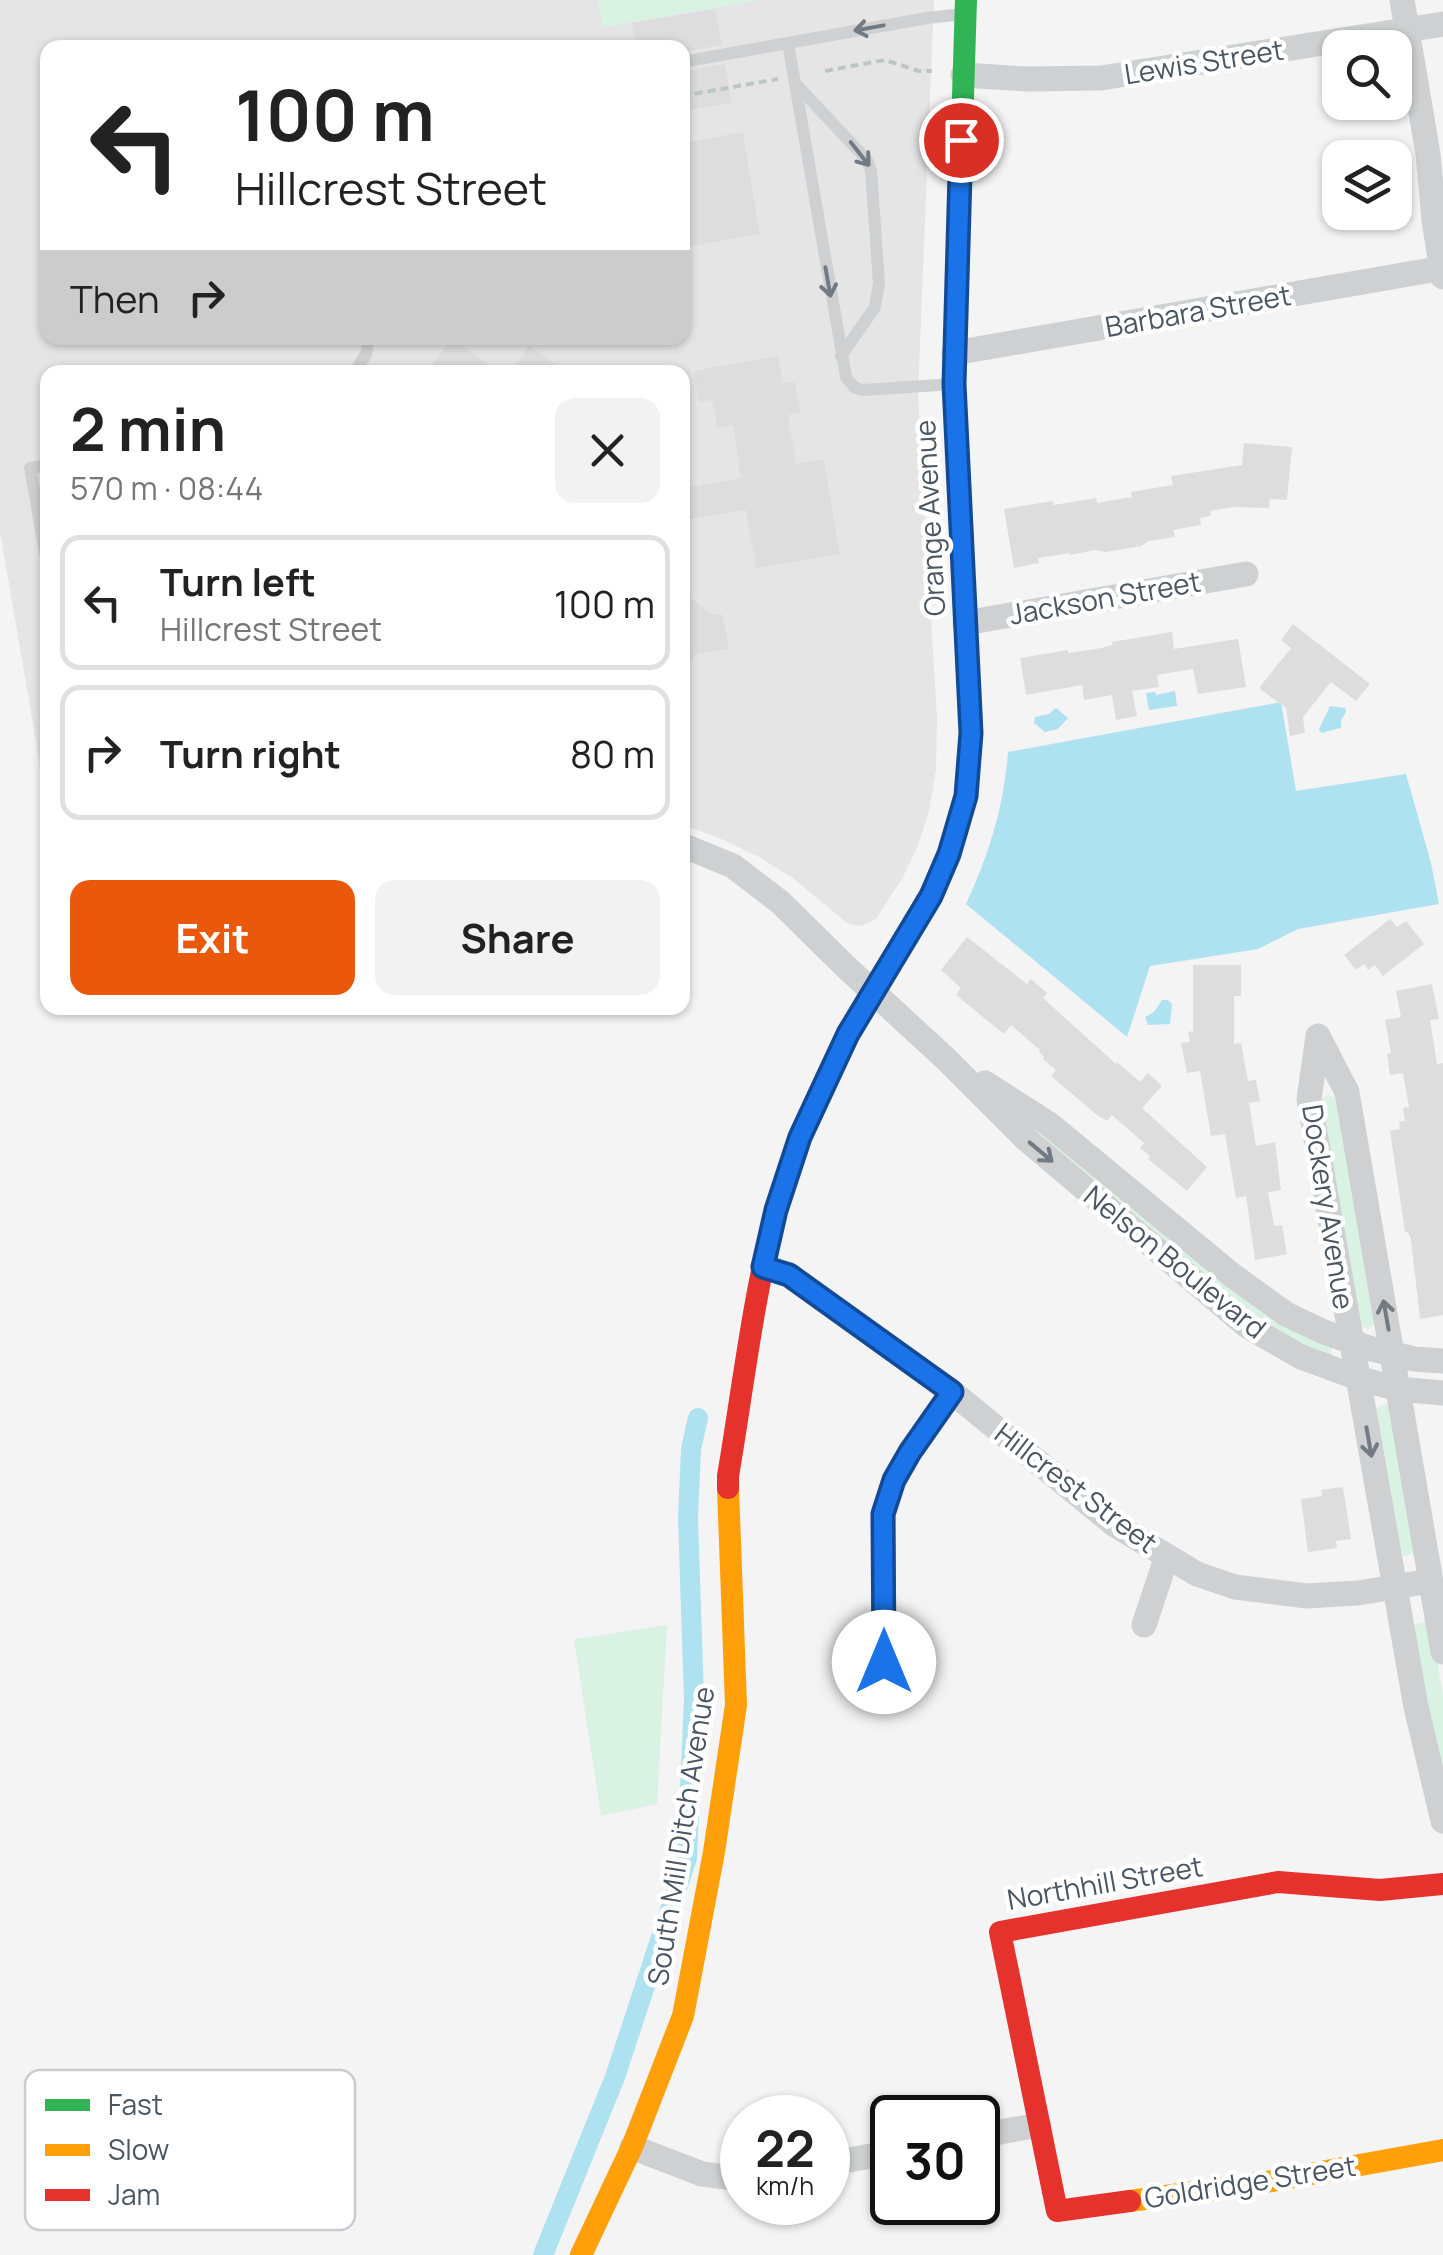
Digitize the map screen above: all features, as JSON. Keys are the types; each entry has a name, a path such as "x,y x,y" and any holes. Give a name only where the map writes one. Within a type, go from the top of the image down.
{"street":[{"path":"1402,0 1407,30"},
{"name":"Orange Avenue","path":"966,7 954,384 971,733"},
{"name":"Lewis Street","path":"1407,30 1443,24"},
{"name":"Lewis Street","path":"963,75 1055,80 1117,76 1322,43"},
{"path":"1412,60 1443,271"},
{"name":"Barbara Street","path":"954,353 1443,271"},
{"name":"Jackson Street","path":"965,623 1246,574"},
{"name":"South Mill Ditch Avenue","path":"581,2255 632,2147 683,2016 717,1834 736,1705 728,1476 776,1210 800,1137 848,1034 922,913 949,854 966,796 971,733"},
{"name":"Nelson Boulevard","path":"690,847 754,881 780,902 1026,1139 1247,1326 1301,1357 1358,1378 1443,1393"},
{"name":"Dockery Avenue","path":"1443,1652 1347,1092 1318,1036 1309,1099 1416,1707 1443,1821"},
{"name":"Nelson Boulevard","path":"946,1059 1050,1124 1264,1300 1351,1343 1393,1355 1443,1362"},
{"name":"Hillcrest Street","path":"763,1267 789,1275 952,1392 1115,1525 1197,1574 1258,1592 1319,1596 1430,1581"},
{"path":"884,1662 883,1514 894,1480 952,1392"},
{"path":"1144,1626 1167,1556"},
{"name":"Northhill Street","path":"1057,2211 1000,1932 1278,1882 1380,1890 1443,1884"},
{"path":"1000,2132 1039,2125"},
{"path":"632,2147 702,2174 720,2176"},
{"name":"Goldridge Street","path":"1057,2211 1266,2182 1443,2150"}],"lane":[{"path":"690,61 927,18 966,7"},
{"path":"788,43 846,376 855,388 864,390 954,384"},
{"path":"794,82 867,160 871,171 879,292 876,307 841,356"},
{"path":"40,466 30,468 40,524"}],"path":[{"path":"825,71 885,60 932,71"},
{"path":"690,95 778,80"}],"shaded area":[{"path":"0,0 934,0 918,394 937,719 936,770 917,848 876,919 857,926 847,923 794,879 759,857 690,828 690,365 40,365 40,764 0,532"}],"green space":[{"path":"598,0 762,0 603,27"},
{"path":"1326,1095 1337,1097 1376,1323 1368,1329 1358,1325 1321,1099"},
{"path":"999,1104 1046,1133 1332,1347 1331,1356 1271,1332"},
{"path":"1386,1404 1391,1407 1416,1551 1407,1556 1402,1555 1375,1408"},
{"path":"1430,1621 1443,1696 1443,1784 1410,1625"},
{"path":"667,1625 657,1804 601,1816 574,1639"}],"water":[{"path":"1175,691 1177,706 1149,710 1146,693"},
{"path":"1281,702 1296,791 1406,774 1439,904 1298,929 1258,949 1150,966 1127,1037 966,904 994,830 1008,752"},
{"path":"1330,706 1345,708 1341,728 1321,733 1319,729"},
{"path":"1056,708 1068,718 1058,729 1045,732 1034,723 1035,717"},
{"path":"1162,1000 1172,1004 1170,1024 1148,1025 1145,1017"}],"building":[{"path":"715,9 722,45 690,51 690,40 635,40 632,23"},
{"path":"725,64 732,103 690,110 690,71"},
{"path":"743,132 760,234 690,247 690,142"},
{"path":"447,345 462,345 489,365 432,365"},
{"path":"530,346 556,365 515,365"},
{"path":"778,356 783,384 795,382 801,413 788,415 796,464 824,459 840,554 756,568 746,510 690,519 690,487 741,478 733,425 717,428 712,400 699,402 694,371"},
{"path":"1244,443 1292,447 1287,500 1270,499 1269,508 1210,511 1211,516 1200,518 1201,525 1173,530 1175,537 1141,546 1038,558 1039,563 1014,568 1004,509 1053,501 1054,505 1096,498 1097,503 1132,497 1131,492 1173,485 1171,476 1242,465"},
{"path":"690,597 714,616 722,614 729,648 695,655 690,661"},
{"path":"1293,624 1370,684 1356,701 1331,682 1303,717 1305,733 1290,736 1286,708 1259,688 1291,648 1281,640"},
{"path":"1172,632 1174,649 1238,639 1246,687 1198,694 1193,669 1157,675 1159,687 1132,691 1137,716 1116,720 1112,695 1084,700 1082,685 1026,695 1020,658 1102,648 1112,642"},
{"path":"1390,919 1397,927 1406,921 1424,944 1383,976 1375,965 1368,970 1364,964 1356,970 1344,955"},
{"path":"967,937 1027,984 1031,979 1047,993 1043,998 1116,1064 1140,1082 1148,1073 1162,1086 1142,1108 1207,1167 1187,1191 1148,1159 1150,1156 1140,1148 1144,1143 1112,1115 1107,1121 1097,1115 1051,1076 1056,1070 1011,1025 1004,1034 956,995 961,988 941,970"},
{"path":"1193,965 1241,965 1241,996 1234,996 1234,1044 1241,1043 1248,1081 1256,1080 1260,1101 1249,1103 1256,1146 1275,1142 1281,1190 1268,1192 1274,1226 1282,1225 1287,1254 1255,1260 1246,1196 1236,1198 1225,1134 1211,1136 1200,1071 1187,1073 1181,1043 1190,1042 1188,1032 1193,1031"},
{"path":"1432,984 1439,1019 1430,1020 1437,1064 1443,1063 1443,1315 1420,1319 1411,1239 1405,1232 1390,1131 1400,1129 1399,1121 1405,1121 1403,1108 1409,1107 1403,1073 1390,1075 1385,1020 1401,1017 1396,991"},
{"path":"1343,1487 1351,1539 1336,1541 1337,1548 1308,1552 1301,1499 1322,1496 1321,1490"}],"waterway":[{"path":"543,2255 615,2077 687,1858 694,1699 688,1518 691,1449 698,1418"}],"traffic: fast":[{"path":"957,439 954,384 966,0"}],"traffic: slow":[{"path":"907,935 941,875 966,797 971,733 957,439"},
{"path":"581,2255 632,2147 683,2016 714,1852 736,1705 728,1488"},
{"path":"1130,2201 1266,2182 1443,2150"}],"traffic: jam":[{"path":"728,1488 755,1309 787,1175 831,1068 907,935"},
{"path":"1130,2201 1057,2211 1000,1932 1278,1882 1380,1890 1443,1884"}],"route":[{"path":"884,1662 883,1514 894,1480 952,1392 789,1275 763,1267 776,1210 800,1137 848,1034 931,896 957,832 966,796 971,733 954,384 961,140"}]}
